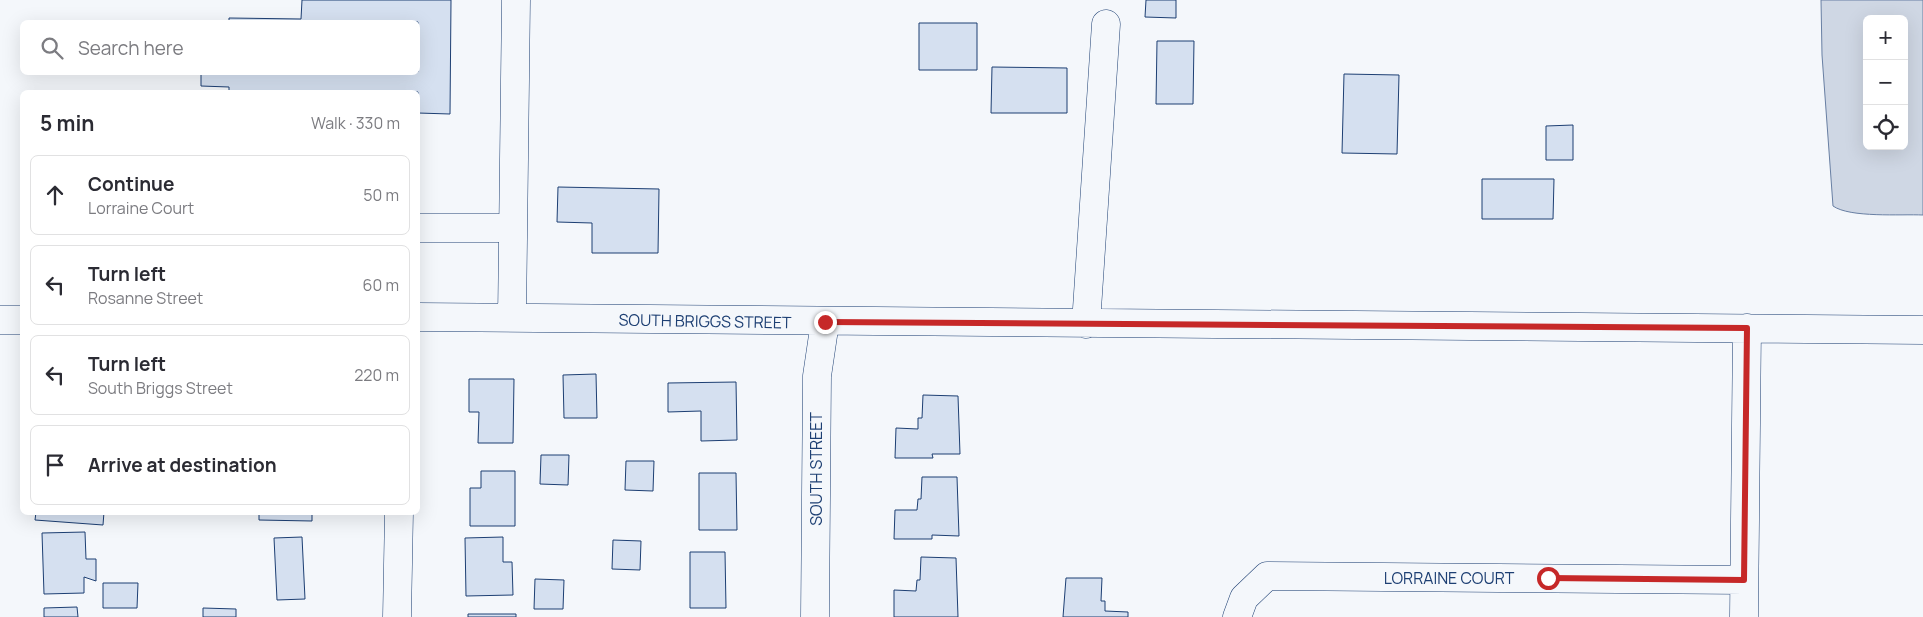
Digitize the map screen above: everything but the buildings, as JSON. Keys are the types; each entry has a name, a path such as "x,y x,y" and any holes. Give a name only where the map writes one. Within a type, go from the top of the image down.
{"street":[{"path":"512,318 516,0"},
{"path":"1086,324 1106,24"},
{"path":"420,228 513,228"},
{"name":"SOUTH BRIGGS STREET","path":"420,317 1923,330"},
{"path":"0,320 20,320"},
{"name":"SOUTH STREET","path":"815,617 817,376 825,322"},
{"path":"1744,617 1747,328"},
{"path":"397,617 398,515"},
{"name":"LORRAINE COURT","path":"1237,617 1244,598 1267,576 1744,580"}],"shaded area":[{"path":"1821,0 1923,0 1923,215 1863,214 1841,210 1833,206 1822,55"}],"route":[{"path":"825,322 1747,328 1744,580 1548,578"}]}
